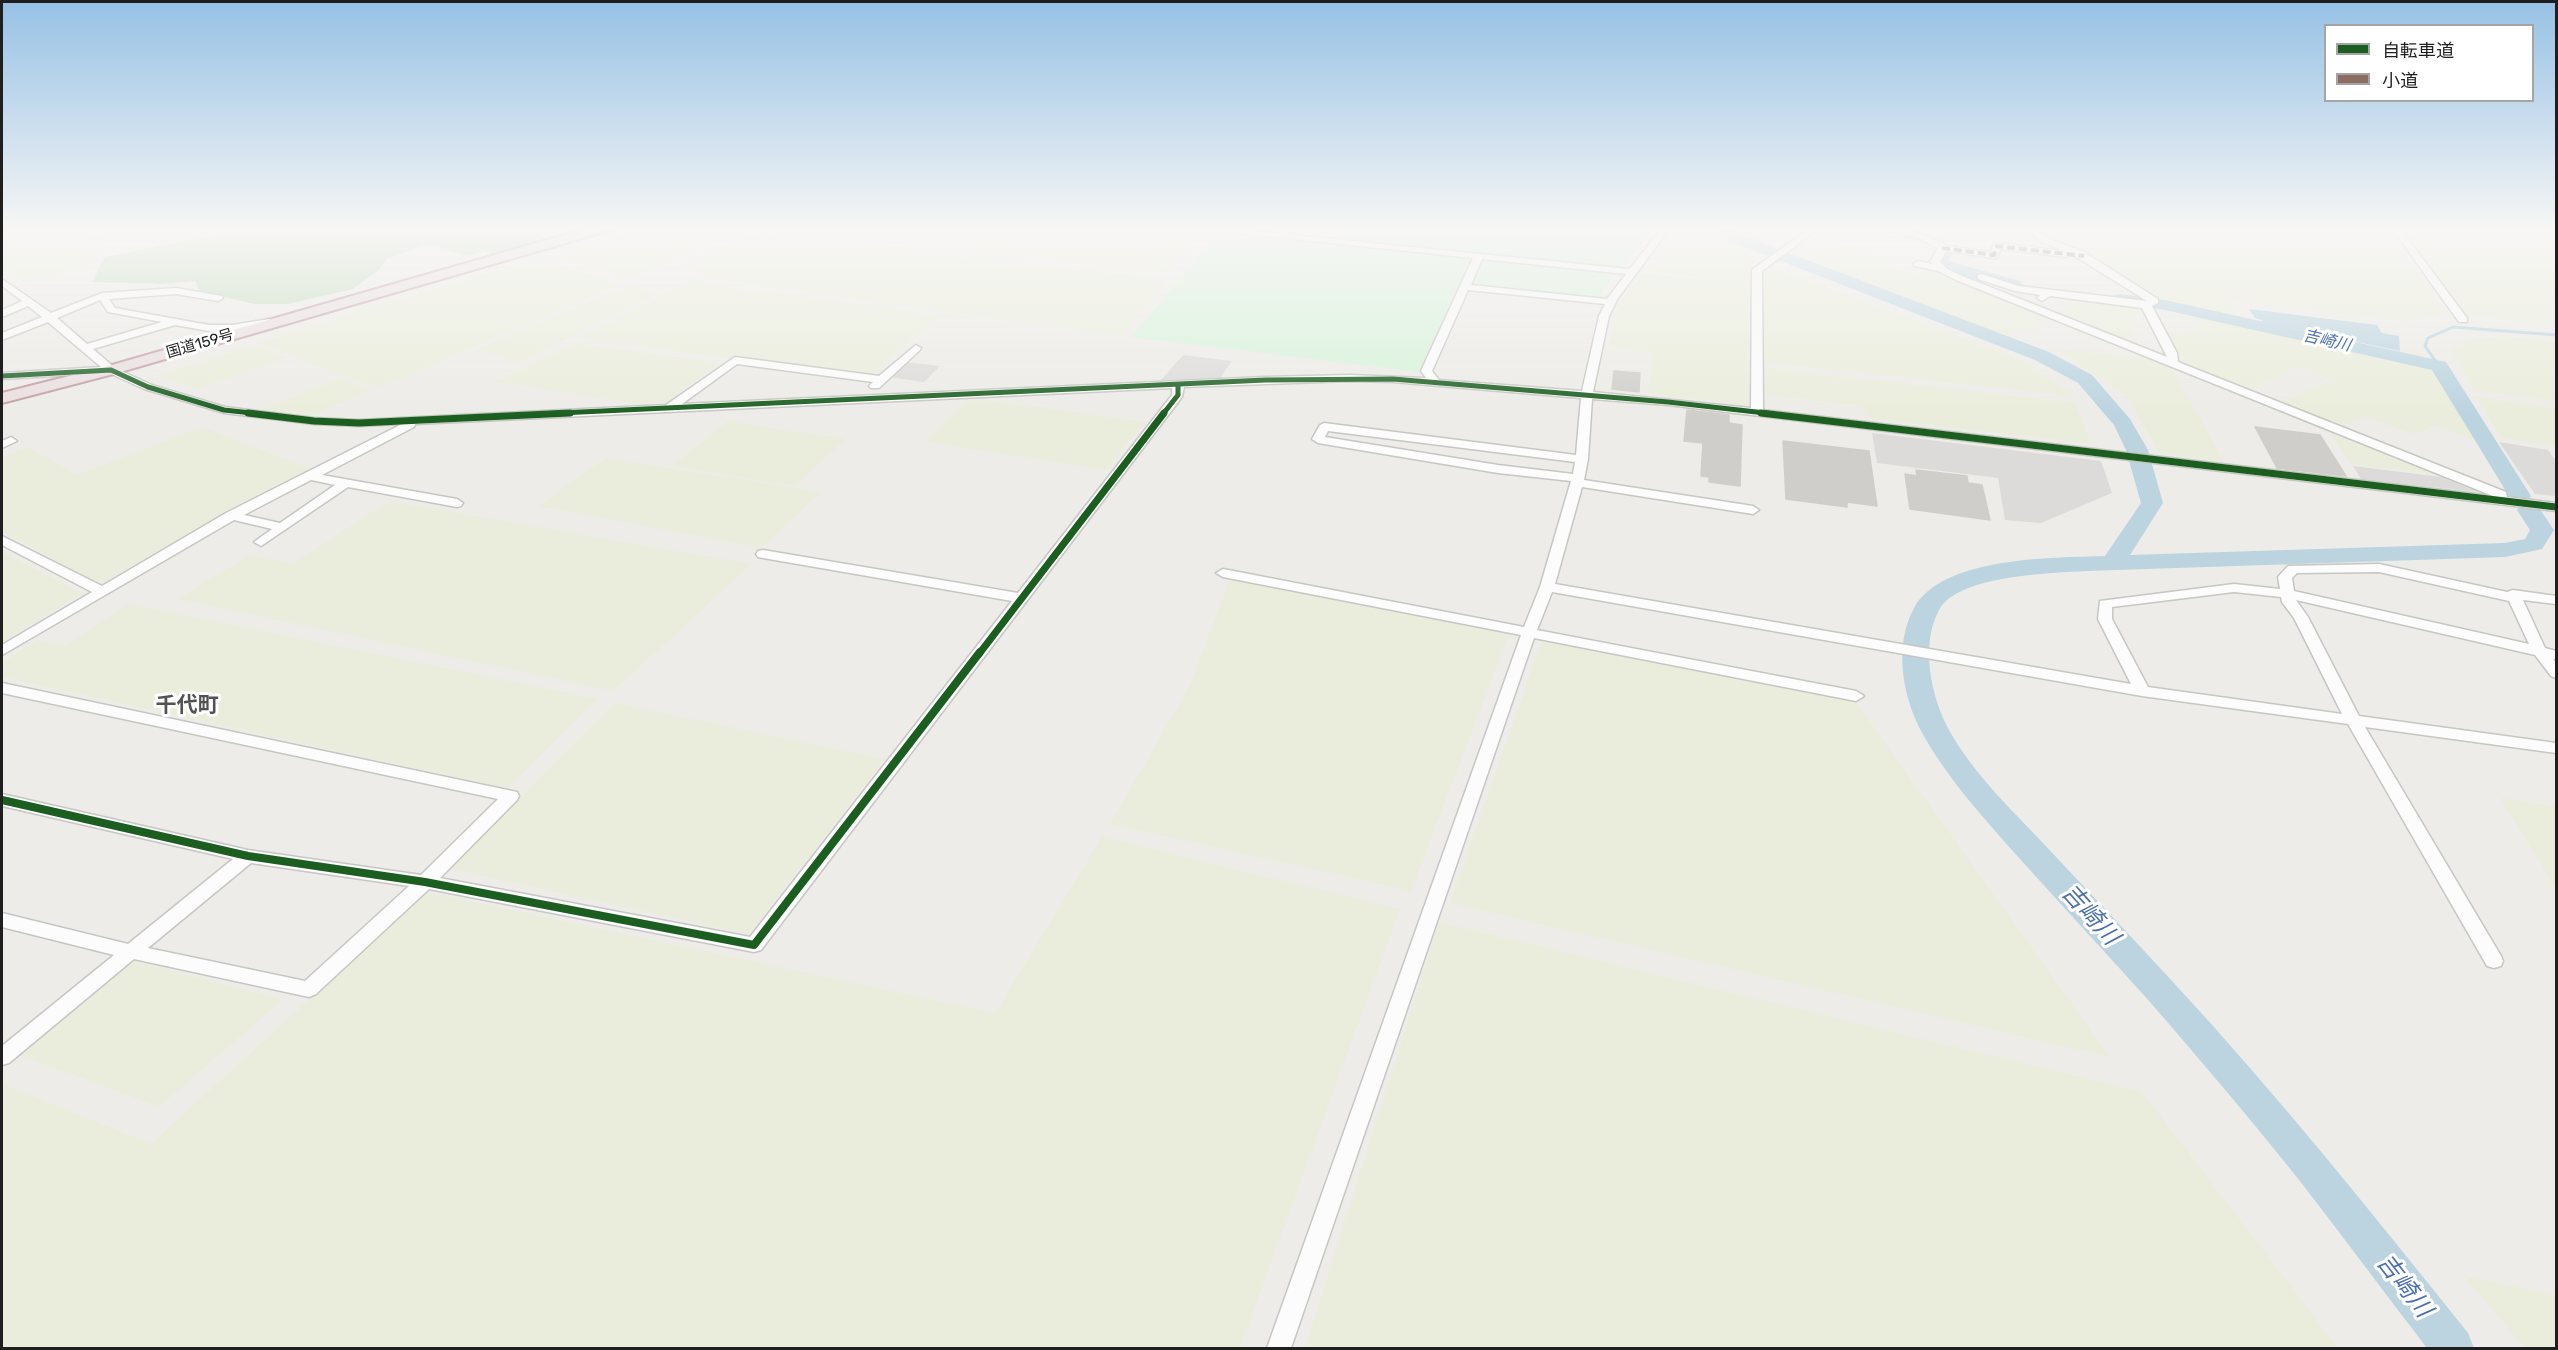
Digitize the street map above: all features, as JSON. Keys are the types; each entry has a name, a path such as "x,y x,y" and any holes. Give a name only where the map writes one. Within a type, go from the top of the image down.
{"highway":[{"name":"国道159号","path":"2,398 111,370 388,290"}],"street":[{"path":"12,290 48,316 111,370 148,387 224,410 314,422 416,422 1350,378 1587,393 2556,507"},
{"path":"1435,382 1426,371 1464,290"},
{"path":"1502,290 1611,302"},
{"path":"1279,1348 1529,632 1547,587 1582,459 1587,393 1604,316 1619,290"},
{"path":"1757,290 1757,413"},
{"path":"1989,290 2464,479 2516,502"},
{"path":"2026,290 2149,304 2154,301 2137,290"},
{"path":"2441,290 2463,320"},
{"path":"2,337 48,316 102,296 176,291 218,298"},
{"path":"2030,306 2048,293"},
{"path":"102,296 112,310 209,328 232,328 281,321"},
{"path":"2,314 29,303"},
{"path":"2149,304 2172,353 2172,363"},
{"path":"85,348 177,321"},
{"path":"860,400 916,348"},
{"path":"668,409 735,360 881,380"},
{"path":"2,376 111,370"},
{"path":"2,800 248,856 425,882 754,945 1178,395 1179,386"},
{"path":"2,651 231,516 416,422"},
{"path":"1582,459 1324,427 1318,439 1753,510"},
{"path":"307,476 457,503"},
{"path":"261,542 346,483"},
{"path":"2539,505 2556,516"},
{"path":"231,516 283,527"},
{"path":"2,540 102,591"},
{"path":"763,554 1021,598"},
{"path":"2494,961 2354,721 2301,617 2289,602 2285,577 2293,569 2365,566 2514,598"},
{"path":"1223,573 1857,696"},
{"path":"1547,587 2142,691 2556,748"},
{"path":"2142,691 2105,619 2105,604 2234,588 2288,594 2556,655"},
{"path":"2556,600 2513,594 2539,650 2556,674"},
{"path":"2,688 511,796 425,882 309,988 129,951 2,920"},
{"path":"2,1057 248,856"}],"shaded area":[{"path":"1183,355 1232,361 1220,378 1161,380"},
{"path":"905,362 940,366 924,382 888,377"},
{"path":"1872,433 2101,461 2112,493 2041,523 2005,520 1998,478 1877,463"},
{"path":"2499,442 2548,450 2556,461 2556,496 2535,494"},
{"path":"2353,466 2441,477 2478,492 2361,479"}],"green space":[{"path":"349,290 288,304 254,304 200,291"},
{"path":"430,290 607,290 378,388 257,343"},
{"path":"619,290 648,290 659,293 519,363 477,349"},
{"path":"673,290 751,290 941,315 869,377 579,338"},
{"path":"791,290 1159,290 1122,336"},
{"path":"1171,290 1456,290 1419,372 1131,337"},
{"path":"1508,290 1604,290 1598,299"},
{"path":"1629,290 1749,290 1747,405 1648,393 1653,352 1609,347 1619,304"},
{"path":"1763,290 1834,290 2025,361 2073,396 1760,361"},
{"path":"1882,290 1982,290 2050,318 2050,323 2033,321 2037,331 2015,330 2005,337"},
{"path":"2146,290 2431,290 2447,313 2405,321 2230,300 2235,315 2162,300"},
{"path":"2449,290 2556,290 2556,326 2468,315"},
{"path":"2075,298 2142,307 2128,341 2057,313"},
{"path":"2199,316 2433,367 2476,440 2434,426 2413,434 2368,417 2340,426 2279,403 2332,381 2300,366 2247,391 2180,362 2163,329 2180,335 2205,323 2189,317"},
{"path":"2506,336 2556,342 2556,401 2475,390 2450,349 2472,339"},
{"path":"575,343 719,363 667,402 636,403 496,382"},
{"path":"257,345 287,357 199,390 157,375"},
{"path":"2055,349 2154,359 2171,367 2224,462 2160,453 2126,395"},
{"path":"1760,367 2075,403 2091,443 1867,418 1864,406 1760,394"},
{"path":"339,378 371,390 311,415 265,409"},
{"path":"2476,397 2556,408 2556,446 2502,438"},
{"path":"980,399 1145,422 1107,470 925,442 966,401"},
{"path":"728,421 845,439 796,486 672,466"},
{"path":"202,427 311,469 99,584 2,531 2,457 28,447 77,475"},
{"path":"2330,433 2440,475 2351,464"},
{"path":"605,458 821,492 761,548 539,506"},
{"path":"389,501 752,564 613,691 178,599 250,555 293,564"},
{"path":"2,552 82,593 2,642"},
{"path":"1230,579 1510,632 1411,891 1110,824 1190,685"},
{"path":"129,604 598,699 507,788 2,677 2,663 37,640 66,646"},
{"path":"1542,640 1855,701 2110,1057 1450,903"},
{"path":"616,703 885,759 748,934 448,868"},
{"path":"2500,798 2556,806 2556,888"},
{"path":"1102,837 1400,909 1240,1348 2,1348 2,1084 151,1144 427,892 995,1013"},
{"path":"1439,922 2142,1092 2338,1348 1305,1348"},
{"path":"135,961 282,1000 159,1107 20,1055"},
{"path":"2463,1275 2556,1296 2556,1348 2525,1348"}],"water":[{"path":"2249,309 2377,325 2382,333 2399,336 2400,351 2263,322 2255,318"}],"building":[{"path":"1614,371 1640,373 1639,392 1612,389"},
{"path":"1687,410 1729,415 1729,423 1742,425 1740,486 1709,482 1709,477 1701,476 1703,443 1684,441"},
{"path":"2255,427 2320,435 2346,476 2277,468"},
{"path":"1783,441 1869,451 1877,506 1847,502 1847,507 1786,499"},
{"path":"1916,470 1967,476 1968,483 1982,485 1990,520 1910,509 1905,474 1917,476"}],"waterway":[{"name":"吉崎川","path":"1871,290 2042,356 2085,379 2123,423 2137,450 2152,503 2112,563"},
{"name":"吉崎川","path":"2120,299 2165,305 2439,366 2520,496"},
{"path":"2439,366 2425,346 2428,338 2453,327 2556,335"},
{"name":"吉崎川","path":"2112,563 2505,550 2534,544 2542,530 2529,510"},
{"name":"吉崎川","path":"2112,563 2000,572 1966,580 1939,595 1925,612 1916,656 1916,675 1926,710 1964,777 2162,993 2316,1172 2453,1348"}],"cycle path":[{"path":"2,376 111,370 148,387 224,410 314,421 359,423 1265,380 1393,379 1668,402 2556,507"},
{"path":"2,800 248,856 425,882 754,945 1178,395 1178,386"}],"district":[{"name":"千代町","path":"187,706"}]}
